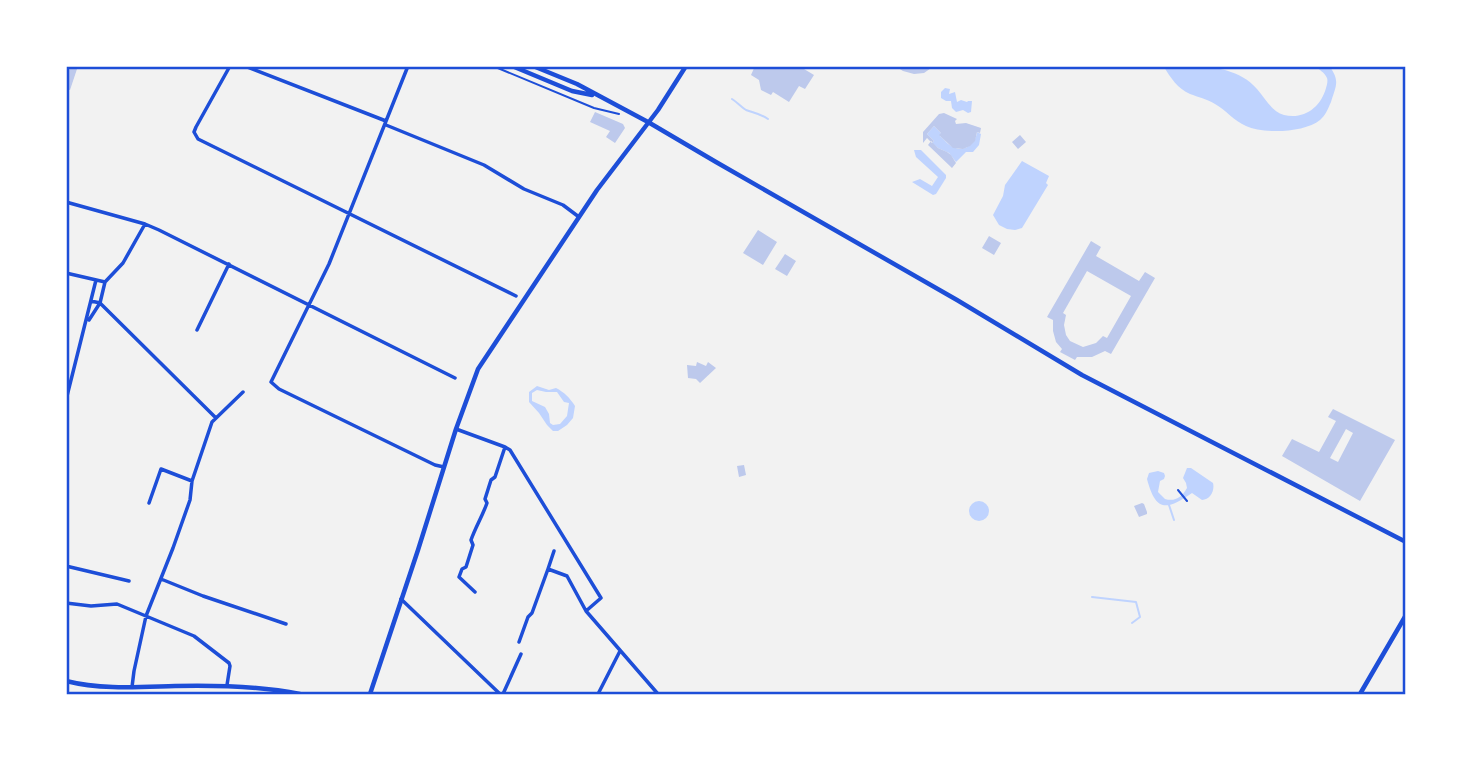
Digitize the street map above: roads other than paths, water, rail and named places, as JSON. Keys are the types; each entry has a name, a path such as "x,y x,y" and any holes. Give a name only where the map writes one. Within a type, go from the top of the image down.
{"street":[{"path":"230,66 196,127 195,136 198,139 516,296"},
{"path":"245,66 477,162 524,189 563,205 579,217"},
{"path":"408,66 329,264 271,382 279,389 443,467"},
{"path":"512,66 572,91 596,96"},
{"path":"533,66 577,84 648,122 968,306 1082,375 1405,542"},
{"path":"370,695 443,467 478,369 600,186 658,110 686,66"},
{"path":"66,202 145,224 455,378"},
{"path":"84,332 89,318 100,303 105,282 123,263 145,224"},
{"path":"197,330 229,264"},
{"path":"66,273 105,282"},
{"path":"66,400 96,280"},
{"path":"91,301 100,303 216,418"},
{"path":"132,687 146,616 190,500 192,481 212,422 243,392"},
{"path":"456,429 505,447 516,458 601,598 586,611"},
{"path":"475,592 459,577 462,569 466,567 477,522 481,519 487,503 485,499 491,480 495,477 505,447"},
{"path":"149,503 161,469 192,481"},
{"path":"519,642 554,551"},
{"path":"66,566 129,581"},
{"path":"548,569 567,576 586,611 658,695"},
{"path":"161,579 286,624"},
{"path":"401,598 502,695 521,654"},
{"path":"66,603 91,606 117,604 194,636 229,663 227,685"},
{"path":"1360,695 1405,615"},
{"path":"598,695 620,652"},
{"path":"66,681 95,686 132,687 227,685 300,695"},
{"path":"212,695 213,685"}],"water":[{"path":"1164,67 1214,68 1237,74 1257,89 1275,111 1291,116 1305,114 1316,106 1324,95 1327,78 1315,67 1330,67 1336,84 1330,105 1320,120 1294,130 1262,130 1242,124 1212,102 1186,92"},
{"path":"945,88 950,89 949,94 955,92 957,102 972,101 971,112 956,112 951,101 941,98 941,92"},
{"path":"934,126 949,145 957,149 969,146 975,140 977,132 981,134 979,145 956,162 949,153 932,143 934,141 927,134"},
{"path":"914,150 921,150 946,175 936,194 933,195 912,182 920,179 932,186 938,177 916,157"},
{"path":"1022,161 1049,176 1046,183 1048,185 1022,228 1007,229 999,225 993,215 1003,196 1005,185"},
{"path":"537,386 549,390 556,388 575,406 573,418 558,431 553,431 529,402 529,392","holes":["537,390 557,392 564,402 569,403 567,416 560,424 550,423 545,407 532,401 532,393"]},
{"path":"1187,468 1213,483 1210,497 1202,500 1192,493 1176,503 1159,503 1150,490 1147,479 1149,473 1164,473 1158,492 1165,499 1172,500 1187,488 1183,478"},
{"path":"979,501 986,504 989,511 986,518 979,521 972,518 969,511 972,504"}],"waterway":[{"path":"732,99 746,110 768,119"},
{"path":"1169,505 1174,520"},
{"path":"1092,597 1136,602 1140,617 1132,623"}]}
